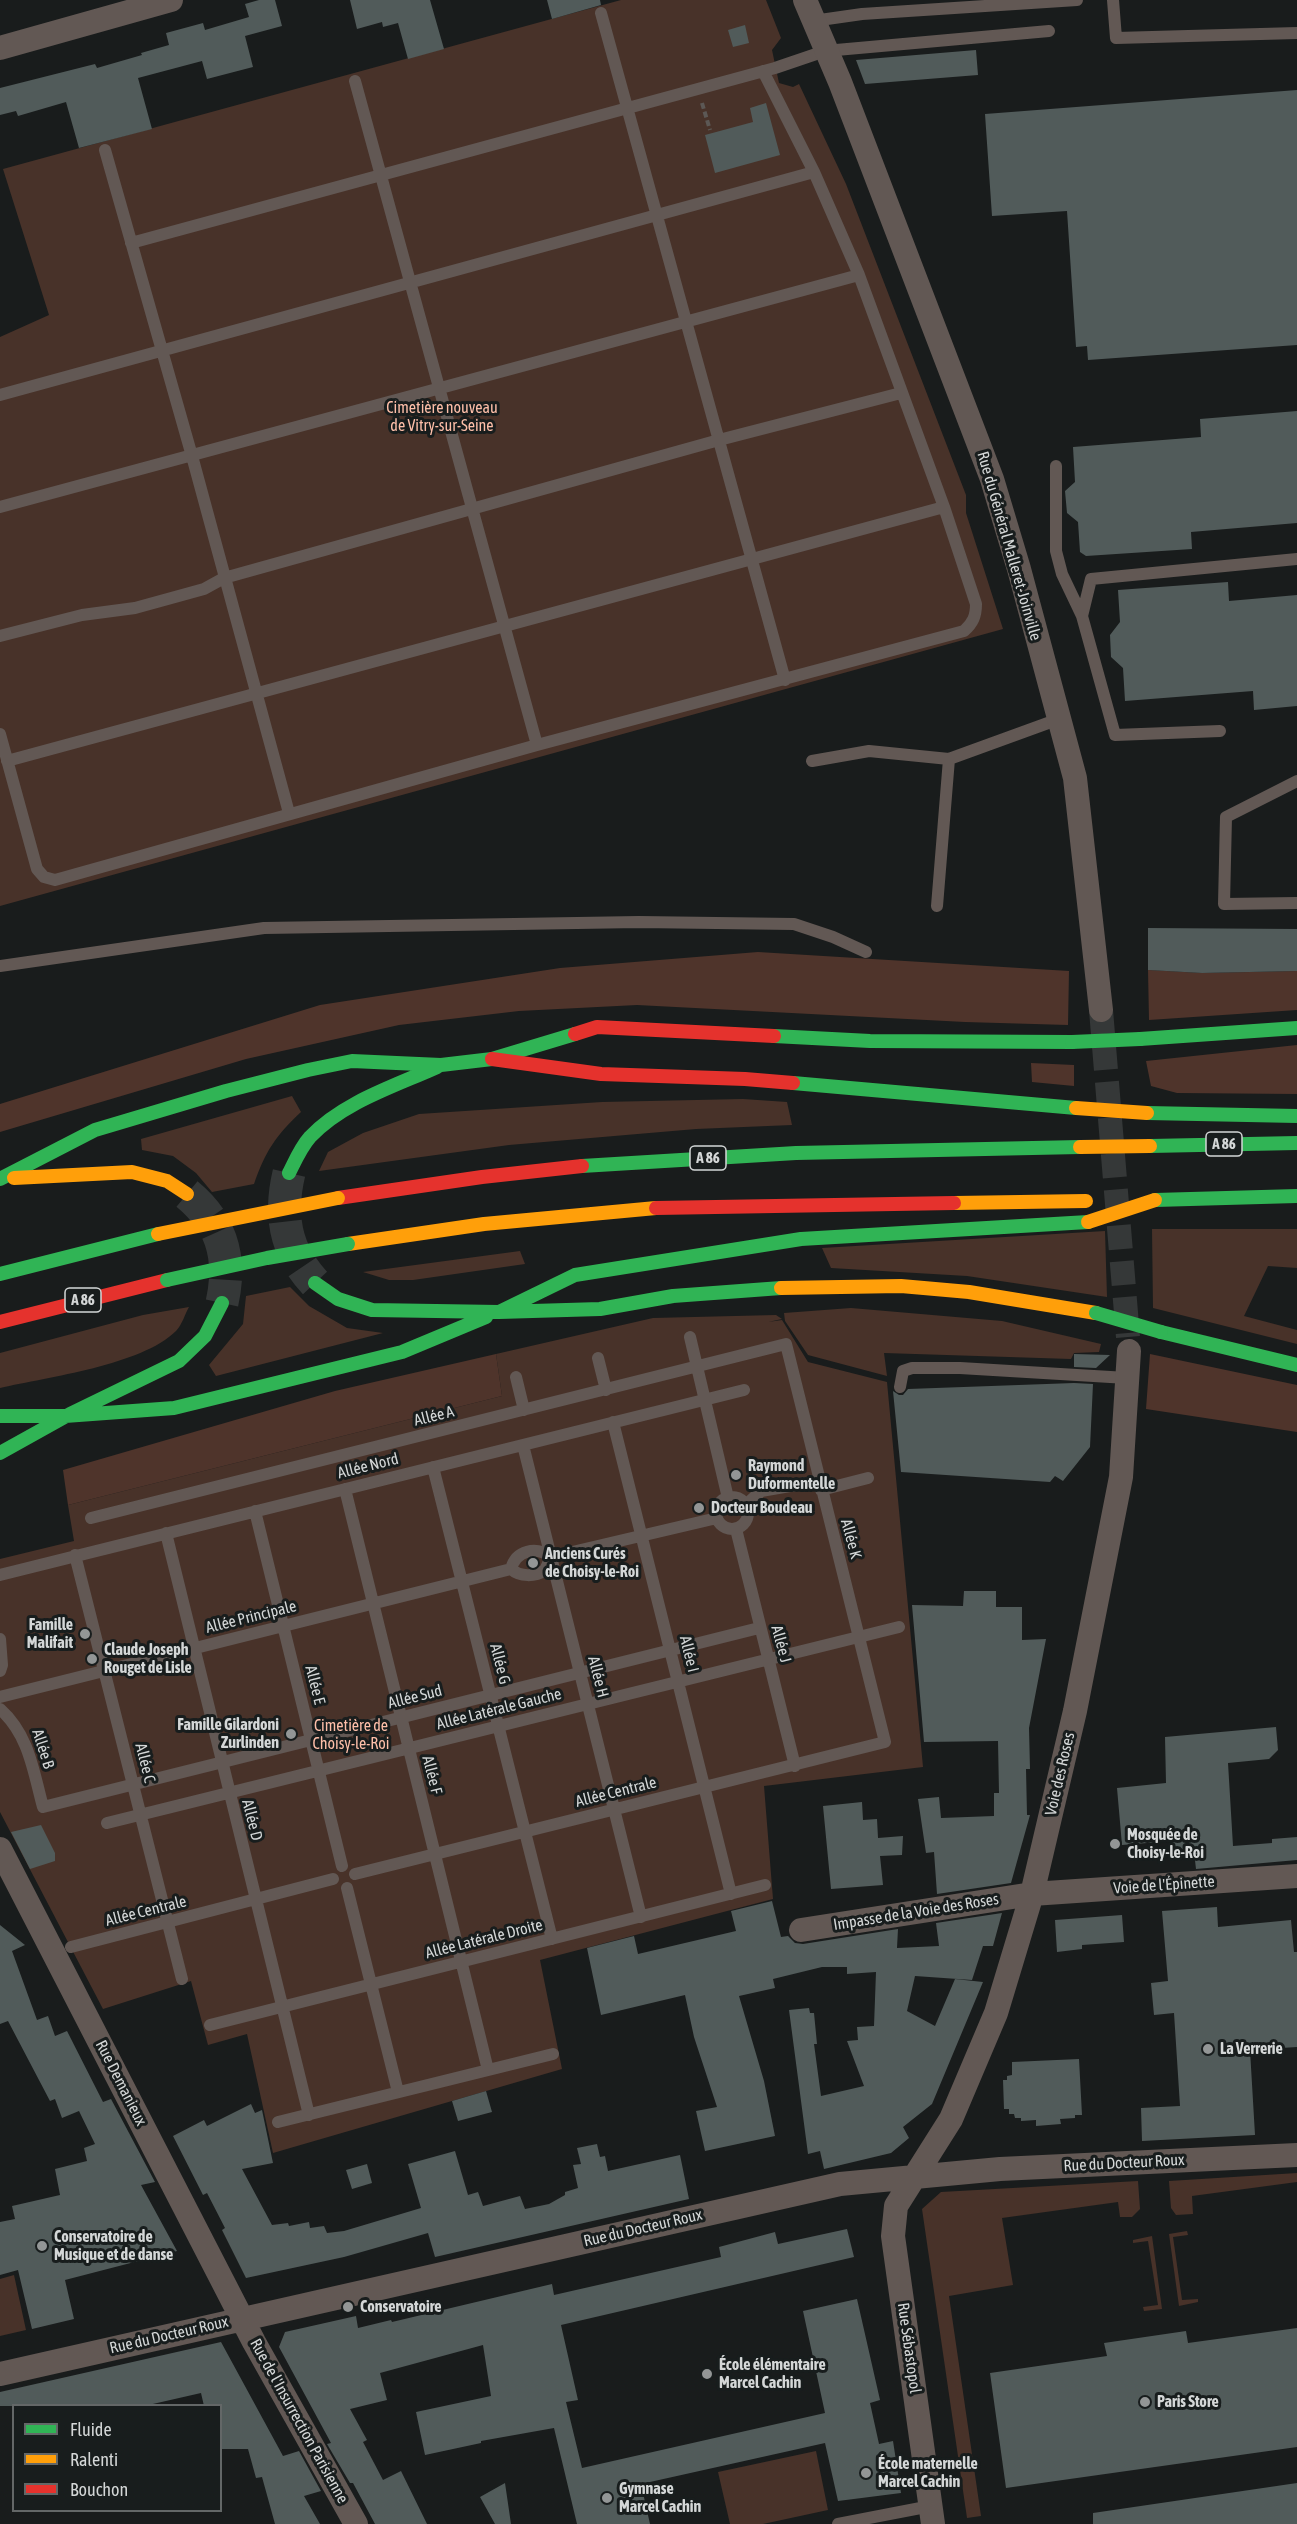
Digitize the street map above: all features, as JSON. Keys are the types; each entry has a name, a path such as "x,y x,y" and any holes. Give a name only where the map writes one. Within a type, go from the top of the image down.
{"main road":[{"path":"0,1179 95,1130 236,1088 352,1061 441,1065 492,1059 597,1027 870,1041 1072,1042 1297,1028"},
{"path":"492,1059 601,1074 745,1079 1076,1108 1147,1113 1297,1116"},
{"path":"289,1173 298,1154 311,1136 326,1124 347,1110 441,1065"},
{"name":"A 86","path":"0,1274 158,1234 339,1198 475,1178 627,1162 861,1151 1297,1143"},
{"path":"0,1179 132,1172 167,1181 187,1194"},
{"name":"A 86","path":"0,1322 167,1280 267,1258 484,1224 676,1206 1297,1196"},
{"path":"0,1416 65,1416 174,1408 402,1352 499,1311 575,1275 801,1239 1088,1222 1155,1200"},
{"path":"315,1283 338,1299 372,1310 499,1311 600,1309 673,1296 739,1290 901,1286 969,1292 1096,1313 1161,1332 1297,1365"},
{"path":"0,1453 65,1416 167,1368 196,1347 208,1332 222,1303"}],"street":[{"path":"0,48 171,0"},
{"name":"Rue du Général Malleret-Joinville","path":"809,10 840,82 992,479 1075,778 1101,1010"},
{"name":"Voie des Roses","path":"915,2176 951,2119 996,2013 1032,1894 1075,1711 1121,1477 1129,1351"},
{"name":"Rue Demanieux","path":"0,1849 243,2318"},
{"name":"Voie de l'Épinette","path":"1032,1894 1297,1876"},
{"name":"Impasse de la Voie des Roses","path":"801,1930 1032,1894"},
{"name":"Rue du Docteur Roux","path":"0,2374 840,2184 994,2169 1297,2155"},
{"name":"Rue Sébastopol","path":"915,2176 896,2206 893,2236 932,2515"},
{"name":"Rue de l'Insurrection Parisienne","path":"243,2318 356,2524"}],"lane":[{"path":"809,10 862,14 1077,0"},
{"path":"1113,0 1116,38 1297,33"},
{"path":"601,13 684,322 785,680"},
{"path":"131,243 628,108 825,51 1049,31"},
{"path":"0,734 37,868 44,877 55,880 537,745 964,631 972,624 976,615 976,604 944,507 859,275 814,172 763,70"},
{"path":"355,81 537,745"},
{"path":"105,150 192,456 289,813"},
{"path":"0,395 814,172"},
{"path":"0,507 859,275"},
{"path":"0,636 82,615 135,608 204,589 224,578 719,440 901,393"},
{"path":"1056,466 1056,551 1062,574 1082,616 1116,735 1220,731"},
{"path":"7,761 944,507"},
{"path":"1082,616 1090,579 1297,559"},
{"path":"812,761 869,752 949,759 1059,719"},
{"path":"938,906 949,759"},
{"path":"1297,781 1226,817 1224,904 1297,903"},
{"path":"0,966 264,928 627,922 794,924 833,937 866,952"},
{"path":"690,1337 728,1498"},
{"name":"Allée A","path":"91,1518 786,1344"},
{"name":"Allée K","path":"786,1344 885,1742"},
{"path":"598,1358 606,1390"},
{"path":"900,1387 903,1371 912,1368 960,1368 1127,1378"},
{"path":"516,1377 524,1410"},
{"name":"Allée Nord","path":"0,1575 744,1390"},
{"name":"Allée I","path":"614,1422 731,1894"},
{"name":"Allée H","path":"524,1445 641,1917"},
{"name":"Allée G","path":"434,1467 552,1939"},
{"path":"746,1505 761,1491 820,1486 868,1478"},
{"name":"Allée F","path":"345,1489 488,2070"},
{"path":"728,1498 738,1499 746,1505 747,1519 736,1529 722,1526 717,1518 717,1508 728,1498"},
{"name":"Allée E","path":"255,1511 342,1866"},
{"name":"Allée Principale","path":"511,1569 519,1555 527,1551 540,1551 551,1557 717,1518"},
{"name":"Allée J","path":"736,1529 795,1766"},
{"name":"Allée D","path":"166,1533 309,2115"},
{"name":"Allée C","path":"75,1556 182,1979"},
{"name":"Allée Principale","path":"0,1696 511,1569 525,1575 541,1573 549,1564 551,1557"},
{"name":"Allée Latérale Gauche","path":"107,1823 899,1627"},
{"name":"Allée Sud","path":"43,1807 759,1628"},
{"path":"0,1639 2,1665 0,1671"},
{"name":"Allée B","path":"0,1708 13,1720 23,1736 43,1807"},
{"name":"Allée Centrale","path":"355,1874 885,1742"},
{"path":"342,1866 349,1866 355,1874 353,1884 347,1888 340,1888 333,1880 336,1869 342,1866"},
{"name":"Allée Centrale","path":"71,1947 333,1880"},
{"name":"Allée Latérale Droite","path":"210,2025 765,1886"},
{"path":"347,1888 398,2092"},
{"path":"278,2122 553,2054"},
{"path":"838,2524 932,2515"}],"path":[{"path":"698,88 710,130"}],"green space":[{"name":"Cimetière nouveau de Vitry-sur-Seine","path":"621,0 766,0 781,38 772,50 779,83 793,87 799,84 846,184 966,495 966,513 1003,629 0,906 0,337 49,315 3,169"},
{"path":"292,1096 301,1112 272,1145 262,1162 254,1184 212,1192 196,1173 173,1156 142,1150 141,1139"},
{"path":"743,1099 787,1102 792,1125 696,1129 509,1145 319,1171 328,1152 363,1133 419,1114 602,1102"},
{"path":"1152,1229 1297,1229 1297,1268 1268,1266 1244,1316 1297,1330 1297,1344 1153,1308"},
{"path":"1105,1231 1107,1297 967,1276 831,1268 822,1248"},
{"path":"520,1251 525,1264 413,1280 389,1280 363,1272"},
{"path":"290,1287 309,1306 347,1328 383,1333 216,1376 209,1365 243,1324 246,1296"},
{"path":"189,1307 176,1331 161,1343 141,1353 93,1368 0,1388 0,1353 143,1315"},
{"path":"851,1308 1002,1321 1101,1344 1099,1352 1074,1353 1071,1359 884,1353 887,1376 808,1355 785,1321 784,1313"},
{"name":"Cimetière de Choisy-le-Roi","path":"776,1315 782,1319 768,1322 782,1320 808,1362 887,1382 923,1767 764,1786 773,1899 540,1960 562,2069 273,2153 247,2034 208,2045 191,1981 103,2009 0,1812 0,1559 74,1541 68,1505 502,1396 496,1354 653,1318"},
{"path":"1297,2173 1297,2182 1192,2196 1193,2214 1176,2215 1171,2208 1169,2181"},
{"path":"1138,2181 1140,2209 1132,2217 1120,2217 1118,2202 1002,2218 1013,2285 949,2296 981,2516 967,2518 922,2209 941,2192"},
{"path":"1187,2231 1188,2235 1173,2237 1182,2300 1198,2299 1198,2302 1179,2306 1169,2234"},
{"path":"1152,2236 1162,2309 1144,2311 1143,2307 1158,2305 1148,2241 1133,2243 1133,2240"},
{"path":"14,2275 26,2330 0,2336 0,2279"},
{"path":"816,2451 828,2510 763,2524 730,2524 718,2472"}],"shaded area":[{"path":"758,952 1069,971 1068,1025 637,1005 519,1011 399,1025 246,1059 0,1132 0,1104 320,1005 560,968"},
{"path":"1148,970 1202,973 1297,971 1297,1010 1149,1020"},
{"path":"1297,1045 1297,1094 1177,1093 1151,1086 1146,1061"},
{"path":"1031,1063 1074,1065 1074,1086 1032,1082"},
{"path":"496,1354 502,1396 68,1505 63,1470 335,1391"},
{"path":"1150,1354 1297,1385 1297,1432 1146,1409"}],"building":[{"path":"259,0 275,0 282,26 245,36 253,67 207,79 202,61 138,78 152,129 79,148 66,102 18,116 16,111 0,115 0,88 95,64 97,68 142,55 141,53 169,45 166,33 203,23 205,30 249,17 245,4"},
{"path":"350,0 430,0 444,49 408,59 398,23 383,27 382,22 357,29"},
{"path":"547,0 600,0 601,5 552,19"},
{"path":"745,25 749,43 733,47 728,30"},
{"path":"976,50 978,75 865,84 856,60"},
{"path":"1297,90 1297,345 1088,360 1087,346 1076,347 1067,211 992,216 985,114"},
{"path":"766,103 780,155 715,173 705,135 753,122 750,108"},
{"path":"1297,411 1297,523 1191,532 1192,549 1086,556 1080,552 1078,522 1067,513 1065,491 1075,482 1073,447 1201,437 1200,419"},
{"path":"1228,582 1229,601 1297,595 1297,706 1254,710 1253,691 1125,701 1123,668 1111,657 1110,635 1120,622 1118,590"},
{"path":"1148,928 1297,929 1297,971 1202,973 1148,970"},
{"path":"1074,1354 1110,1355 1096,1368 1074,1367"},
{"path":"1093,1384 1090,1447 1063,1481 1055,1476 1050,1482 901,1472 893,1391 903,1395 908,1389"},
{"path":"964,1591 996,1591 996,1607 1022,1607 1022,1640 1046,1639 1029,1728 1030,1769 1026,1769 1027,1815 1030,1815 1011,1883 937,1894 934,1852 926,1853 918,1799 939,1797 941,1818 994,1816 994,1793 999,1793 998,1741 924,1742 912,1605 963,1606"},
{"path":"1276,1727 1278,1750 1269,1759 1228,1763 1233,1846 1272,1843 1272,1839 1297,1837 1297,1860 1196,1869 1194,1852 1173,1854 1172,1841 1122,1845 1117,1788 1166,1783 1165,1737"},
{"path":"862,1802 863,1820 877,1819 878,1838 903,1836 902,1855 880,1856 883,1885 831,1889 823,1806"},
{"path":"41,1825 55,1853 55,1861 30,1869 11,1832"},
{"path":"772,1901 781,1937 788,1936 795,1943 803,1944 898,1929 897,1948 939,1946 936,1923 1002,1913 993,1946 983,1946 972,1980 915,1976 907,2011 935,2026 955,1979 983,1982 932,2104 903,2127 909,2138 891,2153 824,2169 820,2151 808,2154 789,2010 809,2008 810,2013 814,2013 817,2044 814,2044 821,2096 864,2086 847,2041 858,2040 857,2027 874,2026 876,1972 847,1974 847,1967 822,1967 773,1979 775,1988 739,1996 764,2081 775,2136 705,2151 696,2111 717,2107 694,2037 685,1995 601,2015 587,1948 634,1936 638,1954 736,1931 731,1911"},
{"path":"1217,1907 1218,1927 1291,1920 1294,1952 1297,1952 1297,2047 1250,2050 1255,2135 1142,2141 1141,2108 1180,2106 1174,2013 1154,2015 1151,1983 1168,1981 1162,1911"},
{"path":"1122,1915 1124,1942 1082,1945 1082,1949 1057,1952 1055,1920"},
{"path":"0,1925 25,1945 12,1951 37,2020 48,2016 55,2036 67,2031 103,2102 111,2099 155,2182 141,2185 177,2251 65,2280 74,2319 32,2329 18,2270 0,2275 0,2222 15,2219 12,2206 60,2195 55,2169 87,2161 84,2148 95,2144 79,2111 62,2118 55,2099 50,2101 8,2021 0,2024"},
{"path":"1079,2059 1082,2115 1060,2119 1061,2124 1036,2126 1036,2120 1021,2121 1021,2118 1015,2118 1014,2114 1009,2114 1009,2109 1004,2109 1003,2080 1007,2080 1007,2076 1012,2075 1012,2062"},
{"path":"486,2091 492,2112 458,2121 452,2101"},
{"path":"251,2104 255,2113 262,2110 273,2163 242,2169 272,2225 288,2223 289,2226 309,2222 310,2228 324,2226 327,2233 344,2231 421,2208 408,2164 455,2151 468,2195 478,2192 483,2206 520,2196 525,2209 549,2204 565,2195 565,2192 578,2188 573,2165 581,2164 577,2148 597,2144 600,2157 605,2156 608,2171 680,2155 689,2199 435,2257 428,2233 344,2257 246,2278 222,2230 225,2228 207,2193 203,2195 173,2136 204,2120 207,2126"},
{"path":"367,2164 372,2183 352,2189 346,2170"},
{"path":"847,2229 854,2257 561,2325 578,2400 566,2402 582,2468 825,2413 803,2311 857,2299 880,2400 870,2403 879,2444 893,2441 901,2493 838,2501 825,2443 641,2484 650,2524 577,2524 554,2428 481,2441 481,2443 425,2455 416,2412 491,2396 483,2345 380,2373 387,2400 350,2409 367,2440 363,2442 383,2480 401,2471 427,2524 375,2524 353,2483 350,2483 327,2444 331,2443 279,2347 285,2332 356,2316 358,2328 552,2284 554,2295 721,2257 719,2247 775,2232 778,2244"},
{"name":"Paris Store","path":"1297,2328 1297,2447 1006,2488 990,2373 1107,2356 1104,2343 1186,2331 1188,2343"},
{"path":"221,2342 283,2456 299,2451 321,2491 304,2496 320,2524 275,2524 262,2477 256,2478 248,2449 222,2449 222,2404 204,2404 201,2393 153,2404 12,2404 12,2406 0,2406 0,2392"},
{"path":"505,2483 511,2524 495,2524 480,2497"},
{"path":"1297,2483 1297,2524 1093,2524 1093,2513"}],"tunnel":[{"path":"1101,1010 1128,1337"},
{"path":"289,1173 285,1203 287,1232 297,1258 315,1283"},
{"path":"187,1194 209,1217 221,1242 226,1271 222,1303"}],"traffic: fast":[{"path":"1140,1039 1297,1028"},
{"path":"0,1179 95,1130 226,1091 308,1070 352,1061 441,1065 492,1059 575,1034"},
{"path":"774,1036 870,1041 1072,1042"},
{"path":"1072,1042 1140,1039"},
{"path":"289,1173 310,1137 338,1114 370,1096 437,1067"},
{"path":"793,1083 1076,1108"},
{"path":"1147,1113 1297,1116"},
{"path":"1150,1146 1297,1143"},
{"path":"582,1166 796,1153 1080,1147"},
{"path":"1155,1200 1297,1196"},
{"path":"499,1312 575,1275 801,1239 1088,1222"},
{"path":"0,1274 158,1234"},
{"path":"167,1280 267,1258 348,1244"},
{"path":"315,1283 338,1299 372,1310 499,1312 600,1309 673,1296 781,1288"},
{"path":"0,1453 70,1414 179,1361 205,1336 222,1303"},
{"path":"1096,1313 1161,1332"},
{"path":"65,1416 174,1408 402,1352 486,1317"},
{"path":"1161,1332 1297,1365"},
{"path":"0,1416 65,1416"}],"traffic: slow":[{"path":"1076,1108 1147,1113"},
{"path":"1080,1147 1150,1146"},
{"path":"14,1178 132,1172 167,1181 187,1194"},
{"path":"158,1234 338,1198"},
{"path":"1088,1222 1155,1200"},
{"path":"954,1203 1086,1201"},
{"path":"348,1244 484,1224 656,1208"},
{"path":"781,1288 901,1286 969,1292 1096,1313"}],"traffic: jam":[{"path":"575,1034 597,1027 774,1036"},
{"path":"492,1059 601,1074 793,1083"},
{"path":"338,1198 482,1177 582,1166"},
{"path":"656,1208 954,1203"},
{"path":"0,1322 167,1280"}],"place":[{"name":"Raymond Duformentelle","path":"736,1475"},
{"name":"Docteur Boudeau","path":"699,1508"},
{"name":"Anciens Curés de Choisy-le-Roi","path":"533,1563"},
{"name":"Famille Malifait","path":"85,1634"},
{"name":"Claude Joseph Rouget de Lisle","path":"92,1659"},
{"name":"Famille Gilardoni Zurlinden","path":"291,1734"},
{"name":"Mosquée de Choisy-le-Roi","path":"1115,1844"},
{"name":"La Verrerie","path":"1208,2049"},
{"name":"Conservatoire de Musique et de danse","path":"42,2246"},
{"name":"Conservatoire","path":"348,2307"},
{"name":"École élémentaire Marcel Cachin","path":"707,2374"},
{"name":"Paris Store","path":"1145,2402"},
{"name":"École maternelle Marcel Cachin","path":"866,2473"},
{"name":"Gymnase Marcel Cachin","path":"607,2498"}]}
